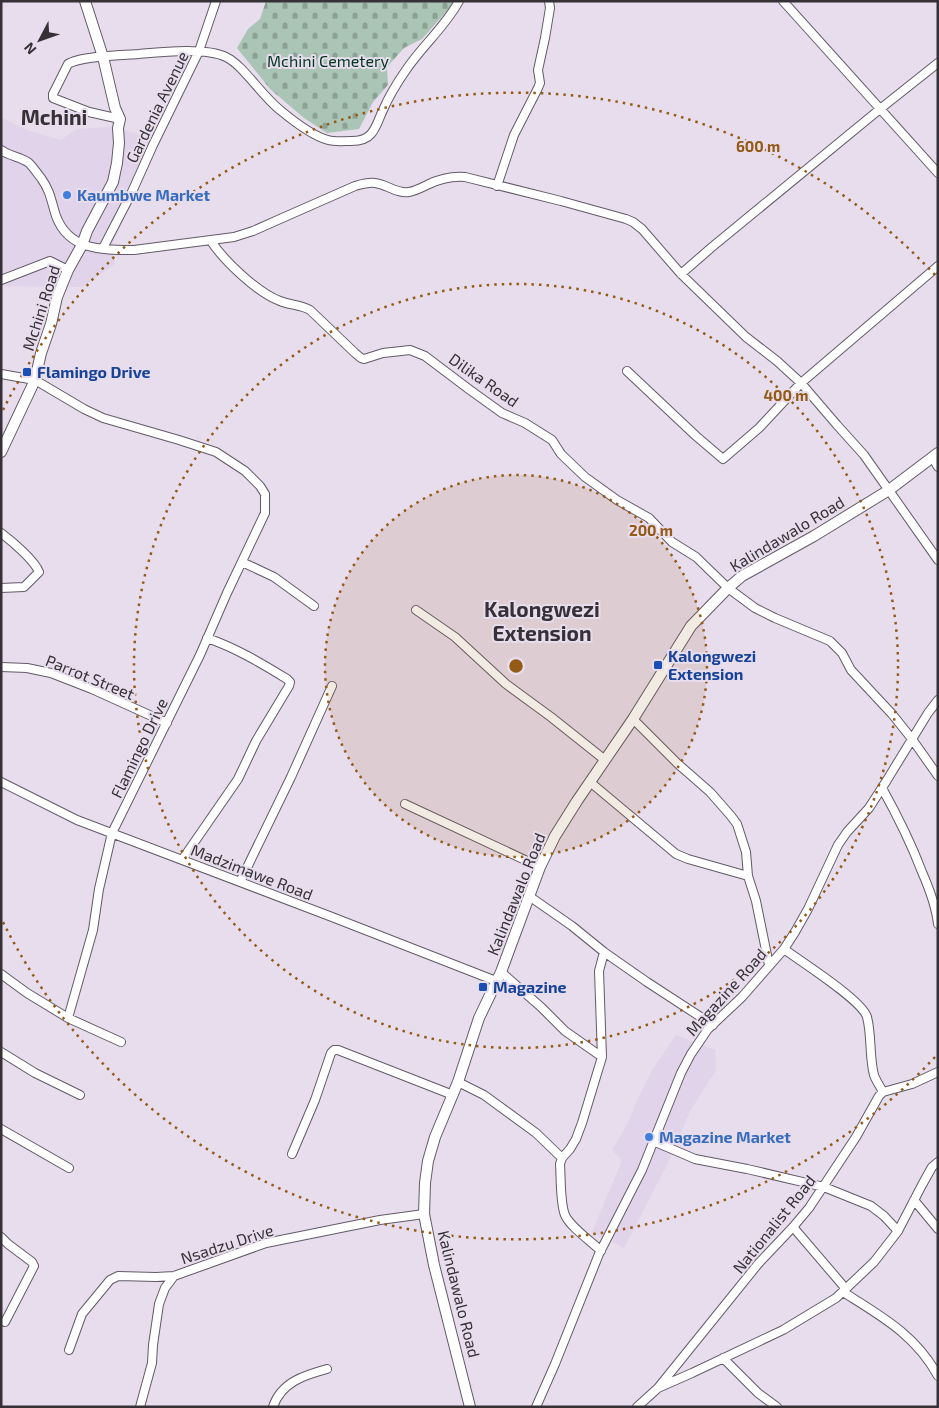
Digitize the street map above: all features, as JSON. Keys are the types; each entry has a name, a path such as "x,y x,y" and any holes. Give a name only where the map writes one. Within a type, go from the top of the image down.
{"street":[{"name":"Gardenia Avenue","path":"104,248 199,51 216,1"},
{"path":"120,119 90,112 54,99 52,96 68,64 77,60 103,56 199,51 218,54 227,57 279,109 319,136 327,140 361,141 372,134 398,81 447,21 459,1"},
{"path":"497,186 514,135 540,83 538,70 548,23 550,1"},
{"path":"783,1 938,173"},
{"name":"Mchini Road","path":"1,452 35,380 41,353 68,270 112,182 117,163 120,119 115,108 89,2"},
{"path":"681,274 938,63"},
{"path":"1,150 32,166 47,186 57,217 64,230 73,240 82,245 104,248 134,250 234,238 253,232 355,186 373,183 404,193 441,178 454,177 465,177 561,201 633,222 649,235 681,274 746,337 801,383 864,455 938,560"},
{"name":"Dilika Road","path":"212,241 219,253 249,282 279,301 310,310 361,358 410,350 425,356 502,412 525,423 552,440 561,454 585,476 617,500 649,518 672,542 696,557 728,588"},
{"path":"1,280 50,261 68,270"},
{"path":"627,371 723,459 759,428 801,383 938,266"},
{"name":"Flamingo Drive","path":"1,374 35,380 103,418 216,452 245,471 260,486 265,494 266,503 266,513 167,723 112,833 99,889 93,930 68,1018"},
{"path":"935,455 938,467"},
{"name":"Kalindawalo Road","path":"470,1407 434,1265 424,1214 428,1161 458,1082 479,1018 498,977 540,867 555,836 633,719 691,626 728,588 742,576 814,536 889,490 935,455"},
{"path":"1,533 12,541 36,566 39,572 24,587 1,588"},
{"path":"242,562 274,577 314,606"},
{"path":"728,588 755,608 830,641 842,653 851,670 892,714 938,776"},
{"path":"416,610 456,638 506,684 605,760"},
{"path":"182,860 238,779 256,741 290,682 256,660 207,638"},
{"name":"Parrot Street","path":"1,667 27,668 51,673 92,689 167,723"},
{"path":"240,882 291,777 332,686"},
{"name":"Magazine Road","path":"536,1407 601,1251 642,1170 681,1073 708,1029 742,997 784,949 808,908 838,844 869,808 938,700"},
{"path":"633,719 678,764 710,792 737,824 746,852 748,876 756,901 769,965"},
{"name":"Madzimawe Road","path":"1,782 77,820 498,977 541,1007 565,1031 602,1057"},
{"path":"590,782 676,854 748,876"},
{"path":"882,788 899,818 914,852 930,891 938,924"},
{"path":"405,804 540,867"},
{"path":"529,896 647,982 713,1024"},
{"path":"784,949 845,993 864,1010 867,1016 874,1074 883,1092 912,1084 938,1072"},
{"path":"601,1251 565,1215 560,1164 562,1158 576,1139 602,1057 599,971 604,952"},
{"path":"1,974 27,993 68,1018 121,1042"},
{"path":"292,1154 334,1050 452,1094"},
{"path":"1,1052 35,1073 80,1095"},
{"path":"458,1082 484,1095 536,1133 562,1158"},
{"name":"Nationalist Road","path":"658,1388 758,1264 793,1228 809,1208 856,1137 875,1101 883,1092"},
{"path":"1,1129 69,1168"},
{"path":"653,1141 695,1159 824,1187 871,1206 898,1230"},
{"path":"637,1407 658,1388 783,1330 836,1298 874,1262 898,1230 932,1167 938,1162"},
{"path":"914,1200 938,1229"},
{"name":"Nsadzu Drive","path":"140,1407 152,1363 159,1304 165,1288 174,1276 266,1243 380,1220 424,1214"},
{"path":"793,1228 845,1290 896,1326 924,1353 938,1376"},
{"path":"1,1237 32,1262 34,1266 5,1322"},
{"path":"69,1350 82,1314 114,1277 156,1278 174,1276"},
{"path":"723,1358 758,1393 777,1407"},
{"path":"273,1407 276,1398 288,1384 305,1375 328,1369"}],"shaded area":[{"name":"Kaumbwe Market","path":"1,117 27,130 61,140 76,129 114,127 156,140 111,249 115,264 82,287 5,286 1,284"},
{"name":"Magazine Market","path":"676,1035 715,1050 716,1070 690,1111 668,1163 624,1248 592,1232 622,1161 612,1150 627,1125 652,1070"}],"green space":[{"name":"Mchini Cemetery","path":"266,1 453,1 453,4 422,39 404,48 387,67 388,85 373,102 359,129 327,133 304,118 270,89 237,48 248,29 260,19"}],"place":[{"name":"Kaumbwe Market","path":"67,195"},
{"name":"Flamingo Drive","path":"27,372"},
{"name":"Kalongwezi Extension","path":"658,665"},
{"name":"Magazine","path":"483,987"},
{"name":"Magazine Market","path":"649,1137"}],"district":[{"name":"Mchini","path":"54,118"},
{"name":"Kalongwezi Extension","path":"542,622"}]}
